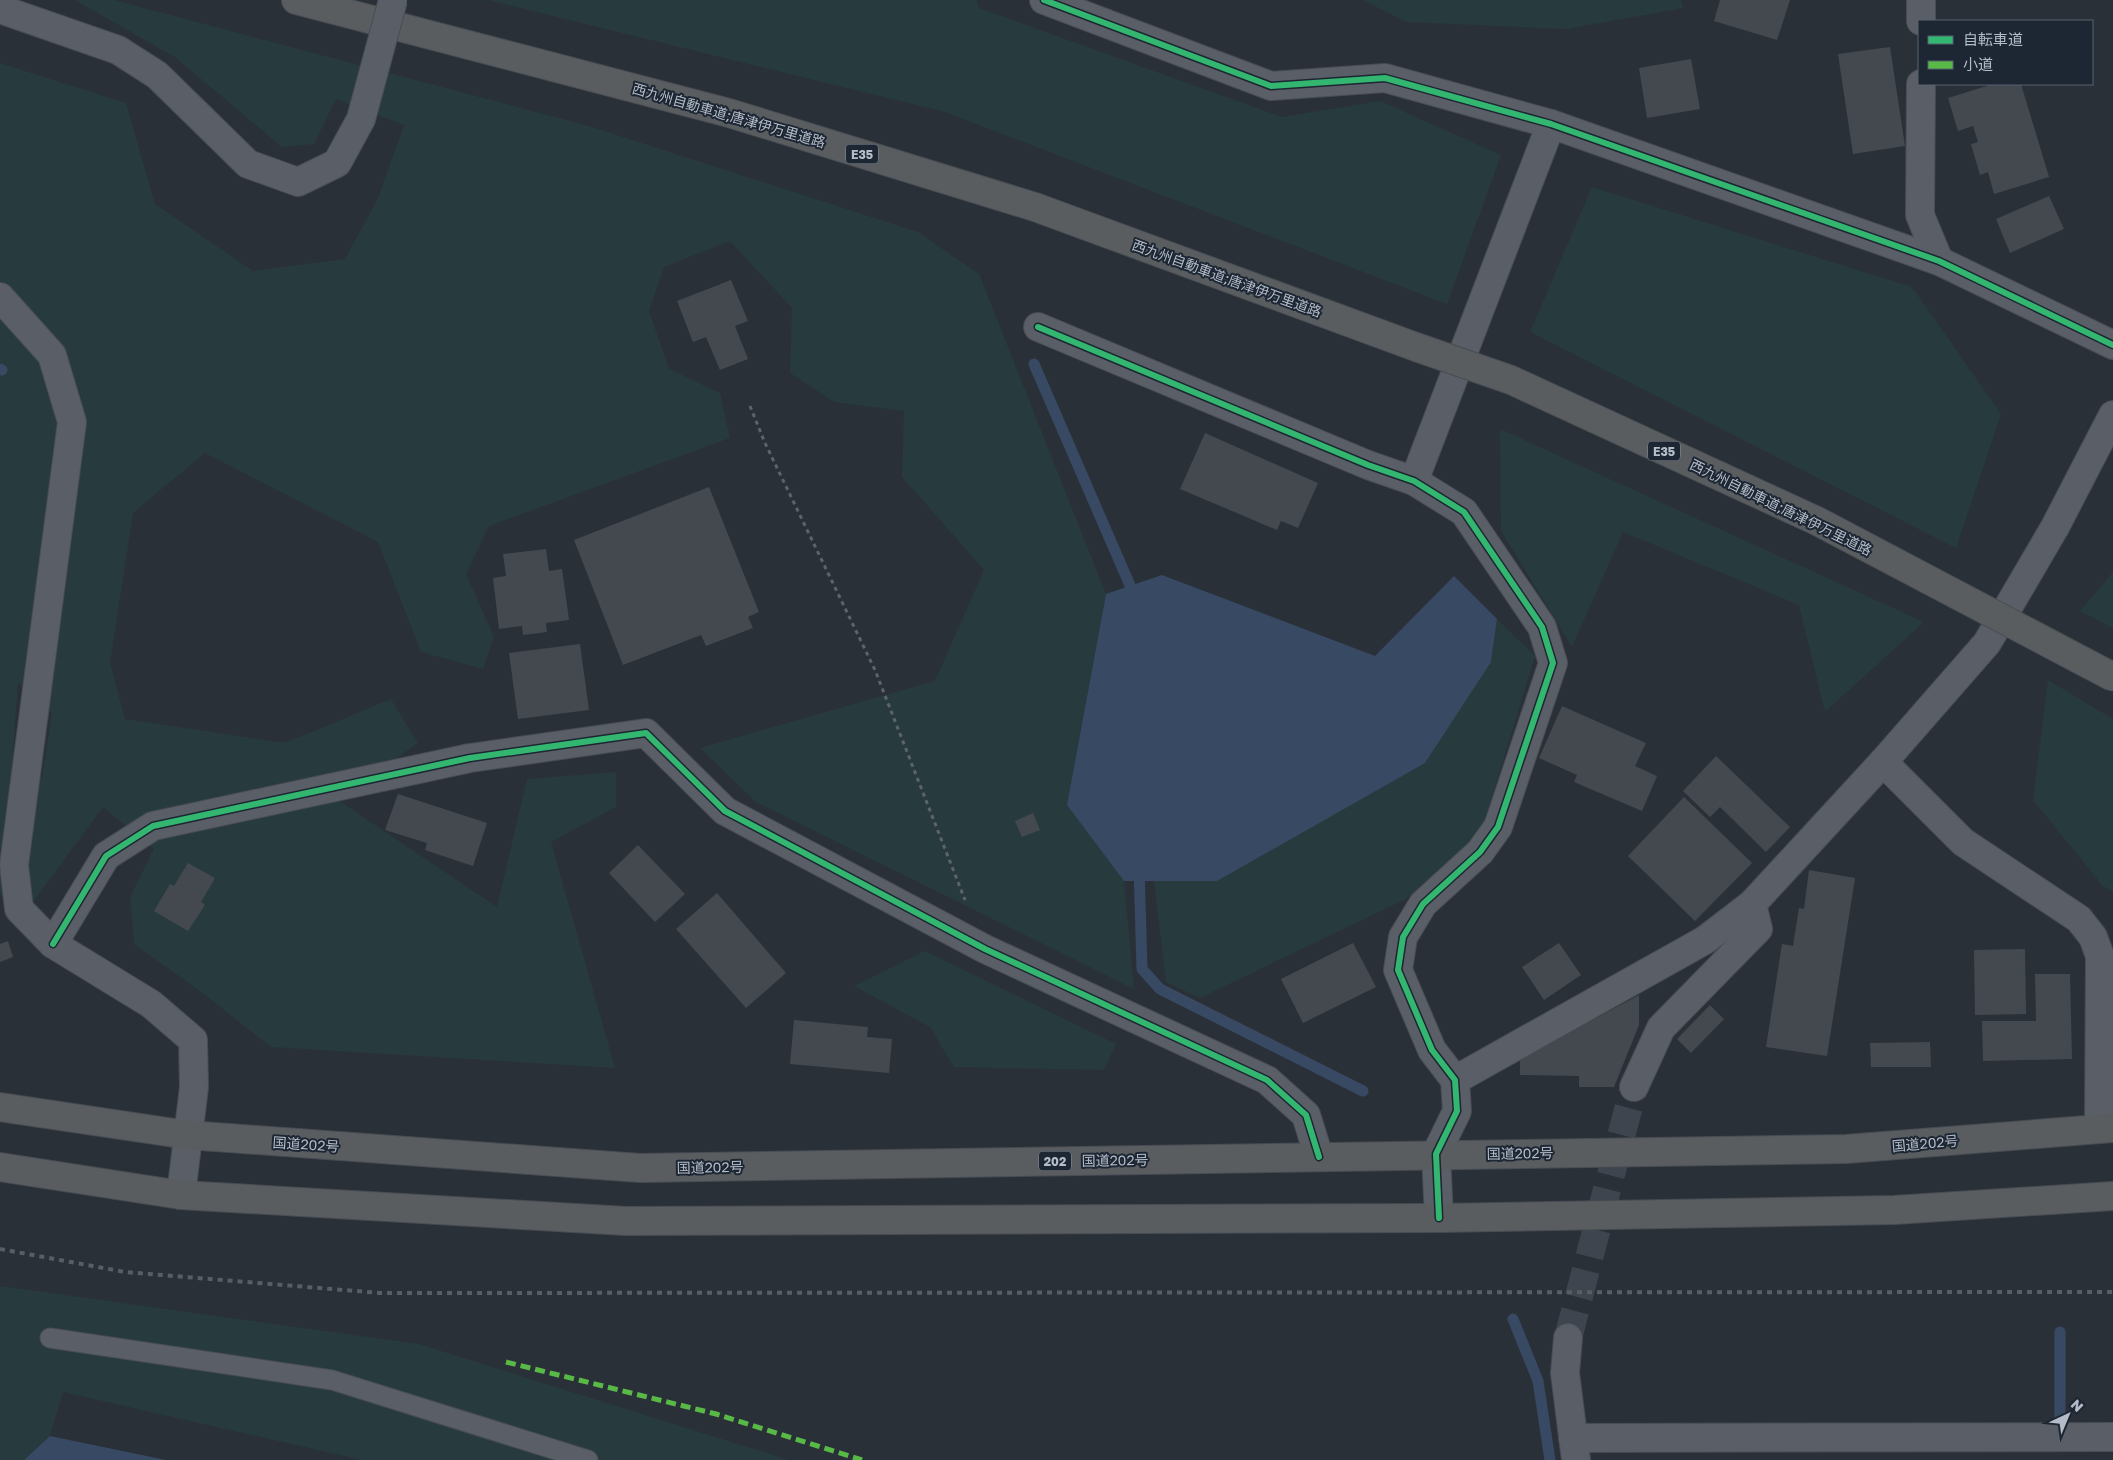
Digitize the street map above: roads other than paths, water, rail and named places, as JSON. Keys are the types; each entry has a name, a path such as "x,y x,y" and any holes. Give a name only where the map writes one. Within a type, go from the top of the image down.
{"highway":[{"name":"西九州自動車道;唐津伊万里道路","path":"296,0 729,113 1026,204 1511,380 1817,521 2113,676"},
{"name":"国道202号","path":"0,1106 188,1135 640,1168 1846,1149 2106,1128"},
{"path":"0,1167 181,1195 626,1221 1439,1218 1894,1210 2113,1196"}],"street":[{"path":"0,9 118,50 157,75 248,164 298,182 337,163 361,119 393,0"},
{"path":"1044,0 1271,86 1385,78 1551,124 1939,261 2113,345"},
{"path":"1921,0 1921,20"},
{"path":"1921,85 1920,215 1939,261"},
{"path":"1414,481 1551,124"},
{"path":"0,297 52,355 72,422 14,865 19,910 53,944 151,1004 192,1040 194,1087 181,1195"},
{"path":"1038,327 1368,465 1414,481 1464,512 1542,627 1553,663 1498,827 1480,852 1423,904 1403,937 1398,970 1432,1050 1455,1080 1457,1111 1436,1154 1439,1218"},
{"path":"1455,1080 1705,940 1752,904 1884,762 1986,643 2055,527 2113,414"},
{"path":"53,944 106,856 153,826 470,758 646,733 725,811 985,949 1267,1080 1306,1114 1319,1157"},
{"path":"1884,762 1963,842 2079,919 2093,937 2100,956 2106,1128"},
{"path":"1634,1086 1661,1028 1758,929 1752,904"},
{"path":"1568,1338 1565,1373 1575,1449 2113,1437"}],"lane":[{"path":"50,1338 332,1380 588,1460"}],"water":[{"path":"1162,575 1375,656 1454,576 1497,619 1491,662 1425,763 1217,881 1124,881 1067,805 1106,594"},
{"path":"50,1436 166,1460 24,1460"}],"waterway":[{"path":"1034,364 1132,590 1132,599"},
{"path":"1139,868 1142,969 1160,989 1363,1091"},
{"path":"1513,1319 1538,1381 1550,1460"},
{"path":"2060,1332 2060,1421"}],"tunnel":[{"path":"1568,1338 1634,1087"}],"railway":[{"path":"0,1249 125,1272 380,1293 2113,1292"}]}
